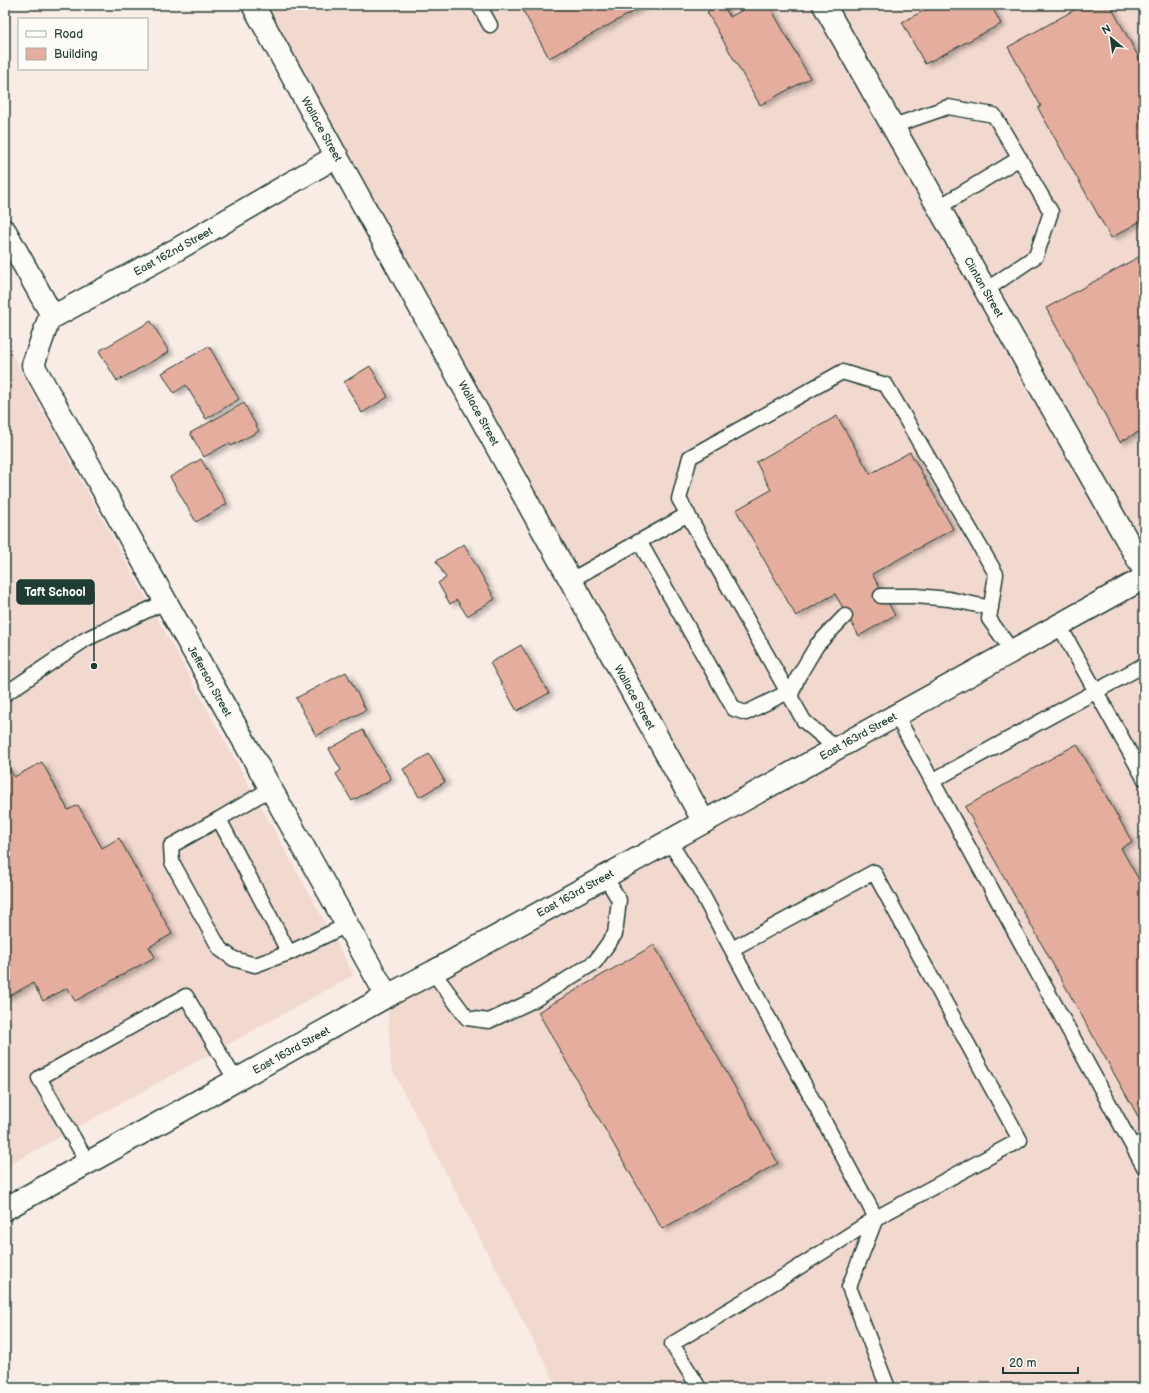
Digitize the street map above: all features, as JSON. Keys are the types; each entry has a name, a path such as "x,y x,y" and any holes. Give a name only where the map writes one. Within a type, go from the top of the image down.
{"street":[{"name":"Wallace Street","path":"253,5 704,822"},
{"name":"Clinton Street","path":"824,5 1144,570"},
{"name":"East 162nd Street","path":"53,317 176,250 337,156"},
{"path":"5,231 53,317"},
{"name":"Jefferson Street","path":"53,317 49,319 33,366 387,996"},
{"name":"East 163rd Street","path":"5,1209 387,996 433,972 1144,578"}],"lane":[{"path":"479,5 490,25"},
{"path":"893,126 948,107 994,115 1051,212 1036,256 986,290"},
{"path":"939,207 1020,158"},
{"path":"836,748 804,721 679,498 690,457 842,372 886,385 996,574 989,619 1012,651"},
{"path":"571,580 688,514"},
{"path":"639,541 734,709 746,713 789,694 817,645 844,616"},
{"path":"881,596 916,596 949,599 991,608"},
{"path":"5,694 86,639 166,602"},
{"path":"1059,625 1144,778"},
{"path":"932,781 1144,665"},
{"path":"896,715 932,781 1139,1144 1144,1167"},
{"path":"270,789 171,846 172,862 220,949 234,959 255,964 289,953 347,925"},
{"path":"219,819 289,953"},
{"path":"669,841 702,894 732,948 876,1218 849,1287 888,1388"},
{"path":"699,1388 672,1344 785,1276 876,1218 1020,1140 874,872 732,948"},
{"path":"433,972 467,1018 490,1021 534,1000 595,962 615,934 618,900 605,876"},
{"path":"88,1163 39,1078 130,1027 186,996 236,1081"}],"shaded area":[{"path":"252,5 1144,5 1144,1388 558,1388 391,1068 387,996 704,822"},
{"path":"11,353 354,975 5,1167 5,357"}],"building":[{"path":"520,5 645,5 549,58"},
{"path":"719,5 723,5 730,17 751,5 769,5 810,78 760,105 707,12"},
{"path":"935,5 991,5 1001,24 925,64 902,22"},
{"path":"1083,5 1110,5 1144,67 1144,219 1111,238 1038,108 1041,106 1008,47"},
{"path":"1144,254 1144,429 1120,442 1046,308"},
{"path":"151,321 169,352 117,381 99,351"},
{"path":"209,346 239,399 206,419 186,385 174,393 162,373"},
{"path":"370,366 388,397 362,413 344,382"},
{"path":"244,403 259,431 231,446 229,443 204,457 190,433"},
{"path":"837,416 870,474 910,452 953,529 872,574 895,615 859,636 835,594 796,616 736,510 771,490 756,462"},
{"path":"201,459 227,504 196,522 170,477"},
{"path":"464,544 495,599 467,616 457,600 450,604 438,583 446,578 436,561"},
{"path":"521,645 549,693 517,711 490,663"},
{"path":"346,672 366,710 316,736 296,698"},
{"path":"363,730 391,779 352,801 336,774 341,770 329,749"},
{"path":"1077,744 1132,842 1121,848 1144,889 1144,1127 965,807"},
{"path":"429,754 445,782 419,797 403,769"},
{"path":"42,762 68,810 78,805 102,848 119,838 172,934 149,947 155,957 75,1001 67,988 43,1001 33,983 5,998 5,768 8,766 14,777"},
{"path":"654,945 778,1163 662,1229 538,1012"}],"place":[{"name":"Taft School","path":"94,666"}]}
